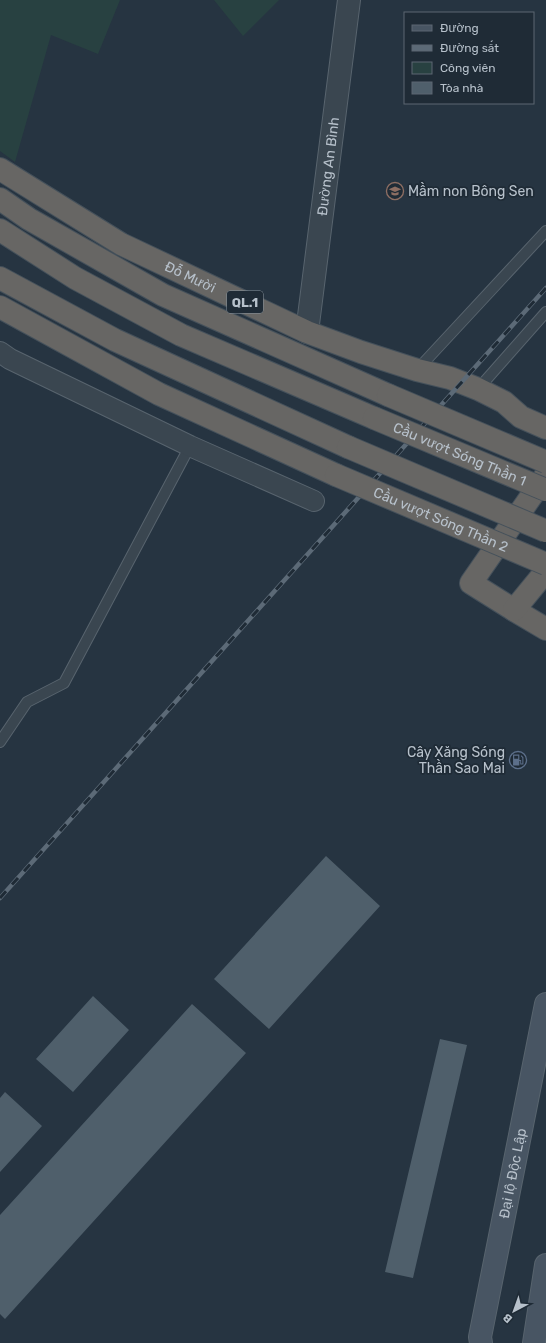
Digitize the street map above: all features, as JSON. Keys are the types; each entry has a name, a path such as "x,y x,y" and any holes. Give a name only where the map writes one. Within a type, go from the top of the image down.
{"highway":[{"name":"Đỗ Mười","path":"0,169 121,244 307,332 361,352 417,370 450,378 478,389 504,402 521,417 546,428"},
{"name":"Đỗ Mười","path":"0,200 29,219 163,295 388,394"},
{"name":"Cầu vượt Sóng Thần 1","path":"0,230 75,278 181,334 374,418 546,490"},
{"path":"0,278 115,340 348,447 546,532"},
{"name":"Cầu vượt Sóng Thần 2","path":"0,307 159,394 336,475 546,564"},
{"name":"Cầu vượt Sóng Thần 1","path":"388,394 546,462"},
{"name":"Đỗ Mười","path":"504,402 528,404 546,413"},
{"path":"546,475 471,583 546,629"},
{"path":"514,610 546,571"}],"main road":[{"name":"Đại lộ Độc Lập","path":"481,1343 480,1337 546,1004"},
{"path":"534,1343 546,1265"}],"street":[{"name":"Đường An Bình","path":"307,332 349,0"},
{"path":"0,352 10,360 190,446 314,501"}],"lane":[{"path":"417,370 546,231"},
{"path":"478,389 546,312"},
{"path":"0,742 28,702 64,683 190,446"}],"green space":[{"path":"0,0 120,0 98,54 51,35 15,162 0,151"},
{"path":"214,0 279,0 243,36"}],"building":[{"path":"326,856 380,906 269,1029 214,979"},
{"path":"93,996 129,1030 73,1092 36,1059"},
{"path":"192,1004 246,1053 5,1319 0,1314 0,1215"},
{"path":"440,1039 467,1045 413,1278 385,1272"},
{"path":"5,1092 42,1126 0,1172 0,1098"}],"railway":[{"path":"0,898 546,288"}],"place":[{"name":"Mầm non Bông Sen","path":"395,191"},
{"name":"Cây Xăng Sóng Thần Sao Mai","path":"518,760"}]}
